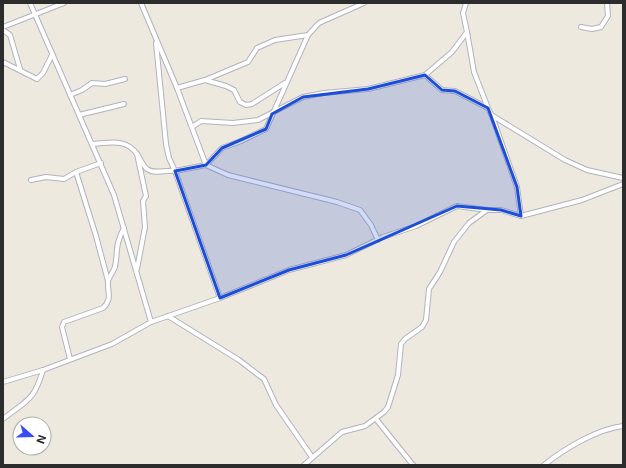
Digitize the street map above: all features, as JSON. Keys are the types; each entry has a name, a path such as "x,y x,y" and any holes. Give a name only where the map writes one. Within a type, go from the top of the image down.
{"street":[{"path":"30,3 101,163 124,227 151,322"},
{"path":"3,26 64,3"},
{"path":"141,3 177,88 206,165"},
{"path":"206,165 222,148 266,129 308,35 319,23 364,3"},
{"path":"466,3 463,13 474,72 492,116 517,187 521,216"},
{"path":"581,27 592,29 601,27 608,16 607,3"},
{"path":"3,30 10,35 20,69"},
{"path":"192,127 201,121 233,123 258,120 272,114 303,96 368,89 425,76 452,52 467,32"},
{"path":"177,88 205,80 248,62 257,48 275,40 308,35"},
{"path":"156,39 166,144 169,158 220,298"},
{"path":"3,62 20,69 37,79 43,73 52,55"},
{"path":"425,76 442,90 455,91 488,108"},
{"path":"70,95 82,90 92,83 105,84 125,79"},
{"path":"205,80 234,90 240,102 246,105 252,104 286,83"},
{"path":"79,115 124,104"},
{"path":"492,116 565,160 586,170 623,178"},
{"path":"92,144 120,142 130,145 148,169 155,172 168,170 175,171 206,165 228,175 337,202 360,210 371,225 378,240"},
{"path":"136,272 145,227 143,201 146,196 137,154"},
{"path":"31,180 46,177 64,179 76,172 101,163"},
{"path":"70,359 62,327 64,322 103,308 107,304 110,292 96,236 76,172"},
{"path":"3,382 43,370 124,338 151,322 220,298 289,270 346,255 378,240 416,226 457,206 487,210 501,210 521,216 582,200 623,184"},
{"path":"304,465 342,432 365,426 376,419 388,407 397,380 401,344 405,339 422,327 426,320 429,289 444,265 454,242 469,223 487,210"},
{"path":"108,281 114,268 117,240 124,227"},
{"path":"168,316 239,360 264,379 276,405 312,457"},
{"path":"3,419 27,402 34,392 43,370"},
{"path":"376,419 413,465"},
{"path":"544,465 557,454 592,436 623,426"}],"highlighted area":[{"path":"425,75 442,90 455,91 488,108 517,187 521,216 501,210 457,206 346,255 289,270 220,298 175,171 206,165 222,148 266,129 272,114 303,97 368,89"}]}
